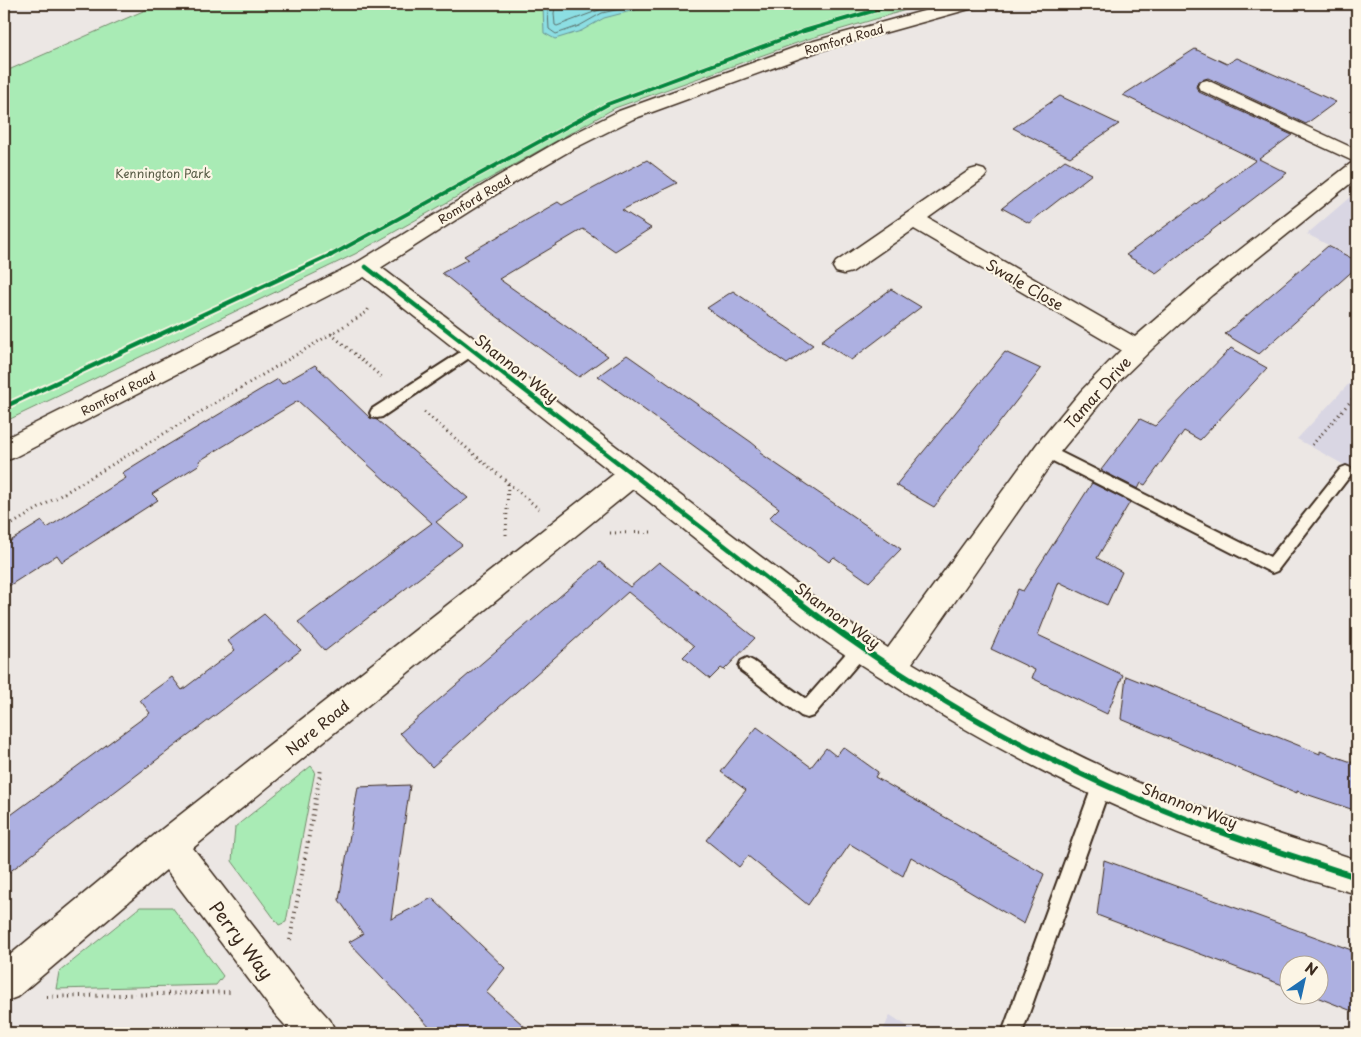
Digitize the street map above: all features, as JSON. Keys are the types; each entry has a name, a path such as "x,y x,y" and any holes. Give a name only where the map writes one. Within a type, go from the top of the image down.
{"street":[{"name":"Romford Road","path":"4,451 366,267 502,182 566,145 626,115 813,47 967,4"},
{"path":"1207,86 1357,157"},
{"name":"Tamar Drive","path":"891,668 1046,451 1116,369 1192,301 1357,168"},
{"path":"844,267 977,174"},
{"name":"Swale Close","path":"913,219 1137,349"},
{"name":"Shannon Way","path":"366,267 833,629 891,668 1009,737 1102,784 1228,834 1357,877"},
{"name":"Nare Road","path":"4,984 169,845 633,474"},
{"name":"Perry Way","path":"169,845 281,990 317,1033"}],"lane":[{"path":"377,412 473,350"},
{"path":"1046,451 1272,566 1346,472"},
{"path":"747,666 807,710 861,648"},
{"path":"1012,1033 1102,784"}],"path":[{"path":"4,529 367,312 371,303"},
{"path":"331,334 508,483 561,532 706,530"},
{"path":"1312,445 1357,394"},
{"path":"505,576 508,483"},
{"path":"43,997 281,990 330,716"}],"shaded area":[{"path":"1357,191 1357,260 1307,234"},
{"path":"1357,375 1357,472 1297,439"},
{"path":"890,1015 918,1033 882,1033"}],"green space":[{"name":"Kennington Park","path":"159,4 926,4 805,40 615,108 355,254 4,422 4,72"},
{"path":"311,766 315,771 286,922 279,925 232,861 235,827"},
{"path":"140,907 172,907 223,976 216,985 56,989 59,972"}],"water":[{"path":"548,4 658,4 604,18 581,31 555,39 544,33 543,7"}],"building":[{"path":"1195,49 1227,64 1237,58 1336,102 1306,124 1208,78 1198,81 1196,87 1199,92 1292,135 1259,159 1287,173 1156,273 1126,255 1256,160 1123,95"},
{"path":"1060,96 1119,124 1070,157 1013,128"},
{"path":"647,160 677,183 622,210 651,228 615,251 583,229 499,279 608,356 579,377 480,304 442,273 468,259 464,256 558,202 562,205"},
{"path":"1065,160 1092,174 1029,223 1002,208"},
{"path":"1328,246 1357,261 1357,267 1259,354 1225,334"},
{"path":"891,289 921,307 851,360 821,341"},
{"path":"733,291 813,345 787,364 707,308"},
{"path":"1231,348 1267,368 1200,440 1184,431 1145,485 1141,483 1138,489 1101,470 1140,419 1155,426"},
{"path":"1005,352 1041,369 934,507 896,485"},
{"path":"627,355 751,442 762,451 760,453 901,549 869,582 834,557 829,562 769,518 779,508 598,376"},
{"path":"315,365 370,418 377,420 468,498 436,522 462,545 325,651 298,622 432,523 298,401 199,461 200,464 152,494 158,500 62,562 57,555 4,589 4,545 42,521 47,528 126,478 122,473 151,455 278,379 282,384"},
{"path":"1092,483 1130,502 1097,558 1122,572 1107,605 1059,582 1038,635 1123,675 1107,714 1032,678 1035,670 991,649 1018,589 1023,591"},
{"path":"600,562 630,587 659,562 755,638 724,670 721,668 710,679 683,657 694,646 628,592 432,767 400,733"},
{"path":"264,614 301,650 4,876 4,820 150,713 140,700 172,677 182,690 235,650 228,641"},
{"path":"1126,676 1320,754 1320,751 1357,764 1357,811 1297,791 1297,793 1121,719"},
{"path":"757,727 811,767 826,748 836,756 843,747 878,772 875,777 1044,874 1024,924 911,857 903,876 850,844 808,905 748,856 739,867 706,840 746,790 721,772"},
{"path":"410,785 391,919 432,898 505,968 486,992 532,1033 435,1033 349,942 363,934 339,900 358,787"},
{"path":"1104,860 1357,952 1357,1013 1328,1002 1328,954 1278,954 1278,983 1097,915"}],"cycle path":[{"path":"4,407 338,252 608,104 804,31 897,4"},
{"path":"366,267 833,629 898,671 1032,749 1133,797 1228,834 1357,877"}]}
